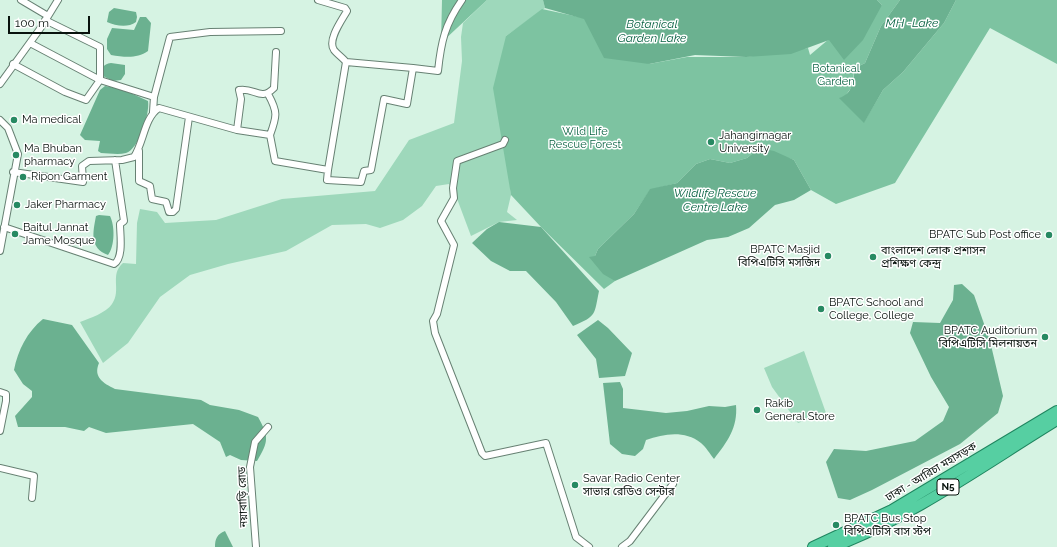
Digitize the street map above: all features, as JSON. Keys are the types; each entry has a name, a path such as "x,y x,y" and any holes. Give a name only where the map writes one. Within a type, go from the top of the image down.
{"highway":[{"name":"ঢাকা - আরিচা মহাসড়ক","path":"813,547 892,510 1057,411"},
{"name":"ঢাকা - আরিচা মহাসড়ক","path":"833,547 891,521 1001,456 1057,420"}],"street":[{"path":"13,64 65,92 86,100 100,80 100,47 47,18 21,0"},
{"path":"0,84 13,64 30,43 58,0"},
{"path":"318,0 344,8 347,11 334,38 333,45 334,50 346,62 438,71 441,42 453,13 462,0"},
{"path":"13,172 83,182 82,166 90,160 115,160 134,157 139,149 153,112 154,97 170,37 210,32 281,31"},
{"path":"30,43 100,80 154,97"},
{"path":"236,130 240,100 239,90 247,89 261,95 268,94 274,88 276,52"},
{"path":"346,62 328,170 328,180 360,182 364,171 371,170 384,99 407,104 413,68"},
{"path":"268,94 276,111 276,120 270,135 275,161 328,170"},
{"path":"153,112 159,108 236,130 270,135"},
{"path":"139,149 139,181 150,186 152,199 166,202 169,212 173,212 176,209 189,117"},
{"path":"0,120 8,128 18,154 13,172 0,251"},
{"path":"505,140 503,144 457,161 455,165 456,173 453,188 454,198 441,221 454,244 437,314 433,321 482,453 485,456 546,443 576,537 589,547"},
{"path":"4,228 114,264 118,262 120,224 124,221 115,160"},
{"path":"0,392 6,394 0,432"},
{"name":"নয়াবাড়ি রোড","path":"256,547 250,467 255,442 268,427"},
{"path":"0,468 34,476 32,498"},
{"path":"622,547 630,541 674,484"}],"shaded area":[{"path":"487,0 543,0 545,8 506,36 506,149 511,195 507,212 517,220 499,222 471,236 456,196 449,184 436,186 422,206 403,220 380,228 366,224 332,225 286,251 228,264 190,275 160,297 128,343 103,363 80,322 98,315 112,304 115,299 116,278 119,268 123,263 136,264 137,223 140,209 157,212 165,223 216,220 282,199 375,191 409,140 454,123 462,61 461,37 463,23"},
{"path":"804,351 826,413 798,423 772,387 764,368"}],"green space":[{"path":"442,0 487,0 441,43"},
{"name":"Wild Life Rescue Forest","path":"877,0 900,0 881,26 865,63 855,68 851,88 846,95 864,122 883,90 903,72 944,23 956,0 1057,0 1057,64 990,28 895,183 836,204 811,190 794,160 759,148 747,158 730,163 710,159 696,164 677,183 650,190 634,214 598,249 595,256 615,281 604,289 511,195 493,88 506,36 542,9 584,18 649,64 687,57 746,57 808,48 810,55 829,39 882,5"}],"water":[{"name":"Botanical Garden Lake","path":"543,0 877,0 882,5 863,40 844,60 829,40 791,54 746,57 695,55 649,64 604,58 584,19 545,8"},
{"name":"MH -Lake","path":"900,0 956,0 944,23 903,72 883,90 864,123 839,98 844,96 850,90 855,68 865,63 881,26"},
{"path":"114,8 136,12 136,22 122,26 107,22 109,12"},
{"path":"140,17 146,17 151,23 148,51 144,54 126,57 111,55 107,49 107,39 112,28 134,30"},
{"path":"111,63 125,65 125,74 121,80 113,81 103,76 103,67 106,64"},
{"path":"105,86 122,89 148,101 147,114 143,130 135,145 126,153 101,153 98,151 100,141 85,140 80,135 100,90"},
{"name":"Wildlife Rescue Centre Lake","path":"759,148 774,151 794,160 811,190 794,200 775,205 749,228 728,237 707,240 615,281 603,274 589,257 595,256 598,249 634,214 650,189 677,183 696,164 710,159 730,163 747,158"},
{"path":"96,216 110,216 112,220 114,236 112,247 108,255 102,252 95,244 93,234"},
{"path":"499,222 541,227 599,291 595,310 590,317 573,326 556,302 526,271 510,271 491,261 472,243 487,229"},
{"path":"962,284 974,295 990,341 1003,396 998,413 960,444 850,500 838,498 826,462 834,449 866,451 915,441 943,421 949,407 931,377 910,333 913,322 940,323 953,300 954,285"},
{"path":"43,319 72,325 99,363 97,372 100,379 115,389 201,400 210,405 239,410 258,417 266,434 266,439 264,448 257,461 241,460 230,455 226,457 220,442 193,424 106,433 89,427 84,431 65,427 18,427 15,416 32,397 32,391 23,384 14,370 18,355 24,342 32,330"},
{"path":"598,320 608,328 632,353 625,376 599,378 596,359 577,335"},
{"path":"620,382 623,389 623,408 666,413 687,411 709,406 725,407 736,405 735,421 731,434 714,459 701,443 688,436 674,434 646,440 643,449 635,456 622,454 610,444 603,383"},
{"path":"225,531 233,547 215,547 217,537"}],"place":[{"name":"Ma medical","path":"14,120"},
{"name":"Jahangirnagar University","path":"711,142"},
{"name":"Ma Bhuban pharmacy","path":"16,155"},
{"name":"Ripon Garment","path":"23,177"},
{"name":"Jaker Pharmacy","path":"17,205"},
{"name":"Baitul Jannat Jame Mosque","path":"15,234"},
{"name":"BPATC Sub Post office","path":"1049,235"},
{"name":"BPATC Masjid বিপিএটিসি মসজিদ","path":"828,256"},
{"name":"বাংলাদেশ লোক প্রশাসন প্রশিক্ষণ কেন্দ্র","path":"873,257"},
{"name":"BPATC School and College, College","path":"821,309"},
{"name":"BPATC Auditorium বিপিএটিসি মিলনায়তন","path":"1045,337"},
{"name":"Rakib General Store","path":"757,410"},
{"name":"Savar Radio Center সাভার রেডিও সেন্টার","path":"575,485"},
{"name":"BPATC Bus Stop বিপিএটিসি বাস স্টপ","path":"836,525"}],"park label":[{"name":"Botanical Garden","path":"836,75"}]}
